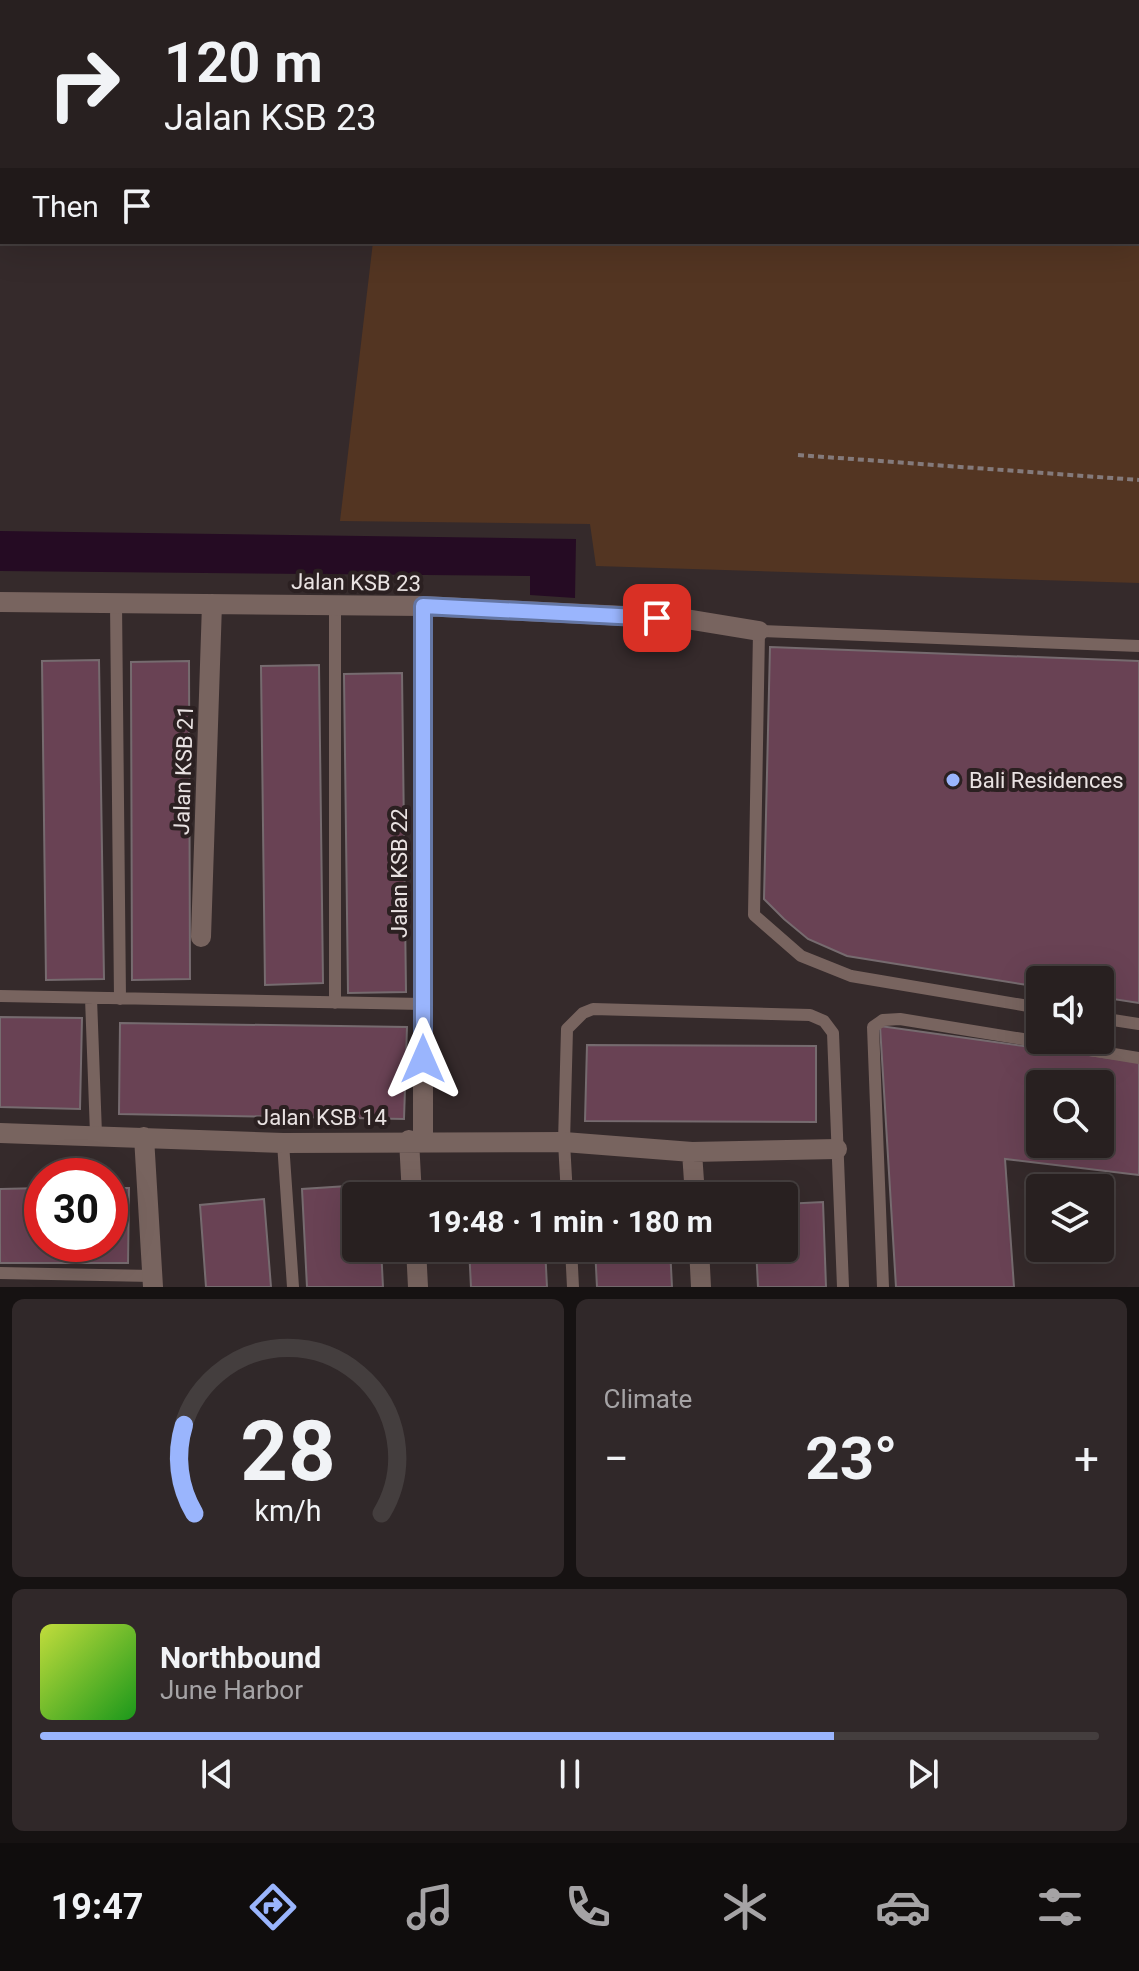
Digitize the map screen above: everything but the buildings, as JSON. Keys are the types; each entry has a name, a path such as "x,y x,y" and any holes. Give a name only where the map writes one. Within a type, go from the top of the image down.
{"street":[{"name":"Jalan KSB 23","path":"0,602 423,606 686,619 759,631"},
{"name":"Jalan KSB 21","path":"201,937 212,604"},
{"name":"Jalan KSB 22","path":"413,1182 423,1004 423,606"},
{"name":"Jalan KSB 14","path":"0,1133 283,1143 416,1140 564,1142 692,1152 837,1149"},
{"path":"144,1137 153,1282"},
{"path":"692,1152 694,1182"},
{"path":"417,1262 418,1287"},
{"path":"700,1262 701,1287"}],"lane":[{"path":"116,603 120,999"},
{"path":"335,605 335,1003"},
{"path":"1026,1006 851,976 801,956 754,915 759,631 1139,646"},
{"path":"0,996 423,1004"},
{"path":"91,998 96,1134"},
{"path":"566,1182 564,1142 567,1029 583,1013 593,1009 810,1015 824,1021 833,1033 843,1287"},
{"path":"883,1287 873,1027 883,1020 900,1019 1139,1058"},
{"path":"1114,1020 1139,1024"},
{"path":"283,1143 293,1287"},
{"path":"572,1262 573,1287"},
{"path":"0,1273 153,1282"}],"path":[{"path":"798,455 1139,480"}],"shaded area":[{"path":"373,244 1139,244 1139,583 596,566 590,524 340,521"},
{"path":"0,531 576,539 575,598 530,595 530,576 0,571"}],"place":[{"name":"Bali Residences","path":"953,780"}],"route":[{"path":"423,1059 423,606 657,618"}]}
